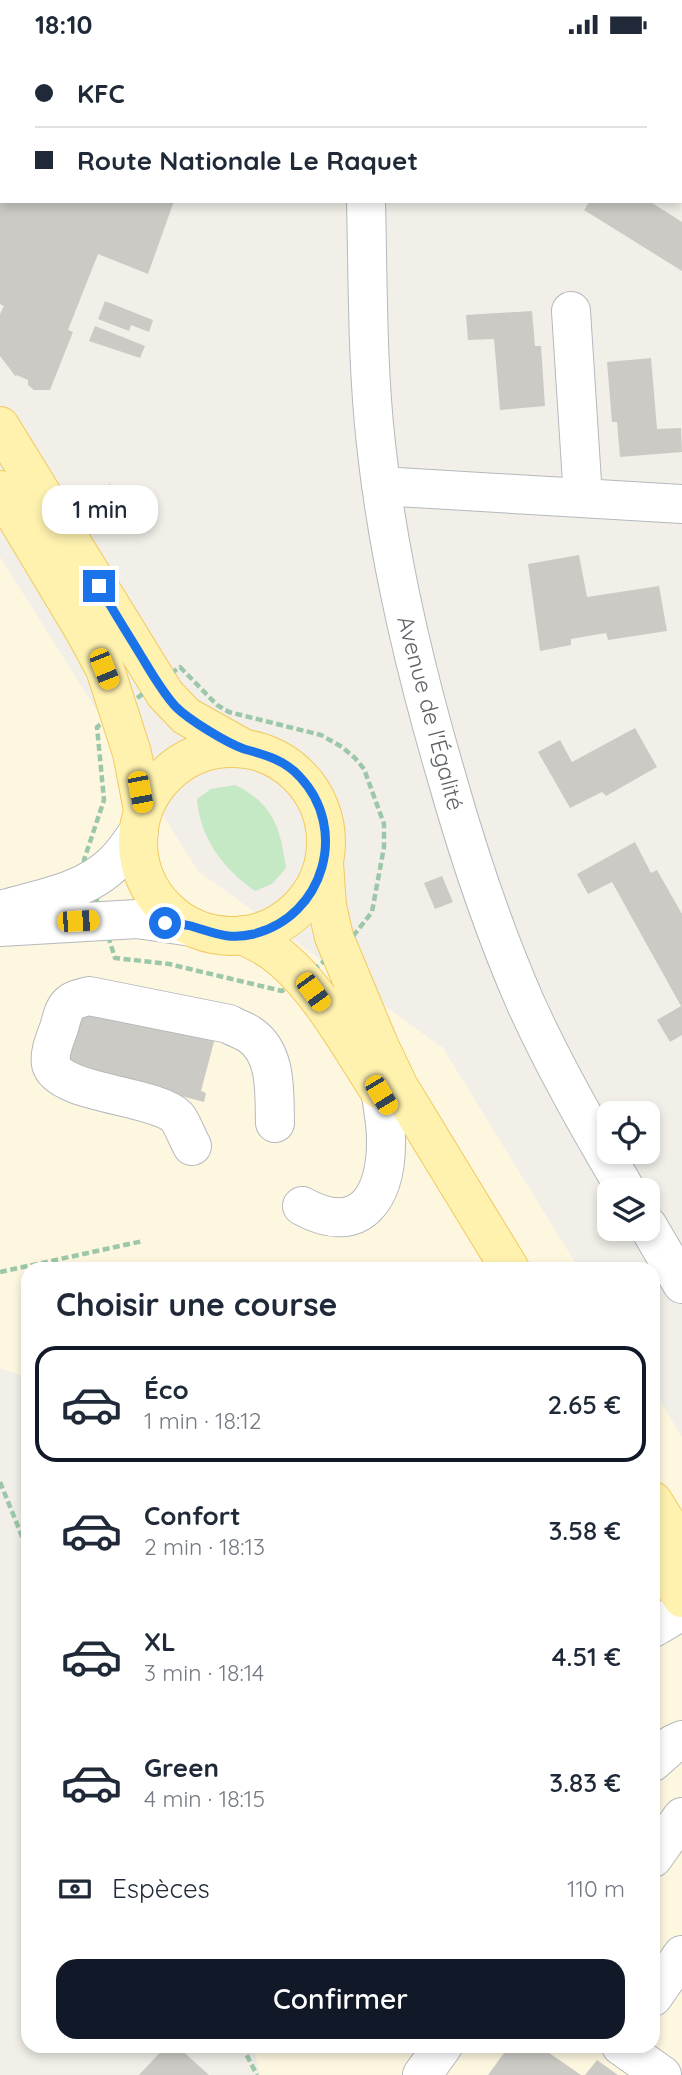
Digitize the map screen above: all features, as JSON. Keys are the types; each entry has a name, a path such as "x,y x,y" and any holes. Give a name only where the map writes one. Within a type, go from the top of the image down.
{"main road":[{"path":"0,426 16,504 104,669 120,711 132,753 141,821 139,852 148,883 166,908 192,926 211,934 243,935 264,930 291,915 312,892 324,863"},
{"path":"16,504 165,694 186,716 243,748 264,753 283,762 299,775 312,792 326,831 324,863 330,922 338,950 392,1074 506,1262"},
{"path":"141,821 159,783 182,762 211,750 243,748"},
{"path":"243,935 275,953 302,979 335,1024 439,1189 478,1262"},
{"path":"660,1527 670,1566"}],"street":[{"name":"Avenue de l'Égalité","path":"366,203 372,394 381,486 392,558 426,709 478,883 536,1024 571,1095 619,1178"},
{"path":"571,311 583,498"},
{"path":"381,486 682,503"},
{"path":"0,910 61,893 90,881 113,864 141,821"},
{"path":"0,926 137,919 192,926"},
{"path":"192,1146 176,1116 152,1105 72,1082 54,1072 51,1052 64,1011 73,1000 89,996 229,1024 250,1034 261,1045 269,1059 275,1123"},
{"path":"302,1206 317,1214 338,1218 359,1213 373,1199 385,1153 381,1095"},
{"path":"657,1241 682,1284"},
{"path":"660,1624 682,1611"},
{"path":"660,1848 682,1817"},
{"path":"660,1987 682,1955"},
{"path":"422,2075 438,2053"},
{"path":"631,2053 662,2075"}],"path":[{"path":"180,667 218,705 229,712 320,735 342,747 364,769 384,824 384,847 372,912 350,940 302,979 282,991 169,964 115,958 84,860 104,800 97,727 158,683 180,667"},
{"path":"46,1262 144,1241"},
{"path":"0,1272 21,1267"},
{"path":"0,1482 21,1534"},
{"path":"246,2053 257,2075"}],"shaded area":[{"path":"0,557 198,871 443,1048 575,1262 21,1262 21,1376 0,1368"},
{"path":"660,1401 682,1437 682,2075 260,2075 255,2053 660,2053"}],"green space":[{"path":"235,785 259,800 267,809 278,829 284,854 286,868 272,884 255,891 223,863 208,839 199,813 197,799 211,789"}],"building":[{"path":"0,203 173,203 148,274 98,254 68,330 73,332 50,390 34,390 28,385 28,380 16,377 0,356 0,314 4,306 0,304"},
{"path":"589,203 652,203 682,222 682,271 584,210"},
{"path":"105,301 153,320 149,332 131,325 129,331 98,319"},
{"path":"532,311 535,346 541,346 545,406 500,410 494,339 468,340 466,315"},
{"path":"95,326 145,346 140,358 89,341"},
{"path":"651,358 657,429 681,428 682,452 620,457 617,422 612,422 607,362"},
{"path":"109,484 124,491 116,509 102,502"},
{"path":"579,555 587,597 659,586 667,631 608,640 606,633 571,639 571,645 540,651 528,564"},
{"path":"635,728 657,767 606,796 602,792 570,808 538,752 560,740 572,762"},
{"path":"635,842 651,873 657,870 682,914 682,1035 670,1042 657,1020 681,1006 612,882 588,894 577,874"},
{"path":"442,876 453,902 435,909 424,883"},
{"path":"78,1012 215,1038 201,1091 206,1093 204,1102 91,1072 71,1063 67,1051"},
{"path":"159,2053 185,2053 209,2075 139,2075"},
{"path":"504,2053 549,2053 581,2075 488,2075"},
{"path":"597,2060 618,2075 585,2075"}],"route":[{"path":"99,586 165,694 176,707 212,732 243,748 273,757 291,768 317,801 326,831 326,852 317,883 306,901 282,922 253,934 232,936 211,934 192,926 165,923"}]}
